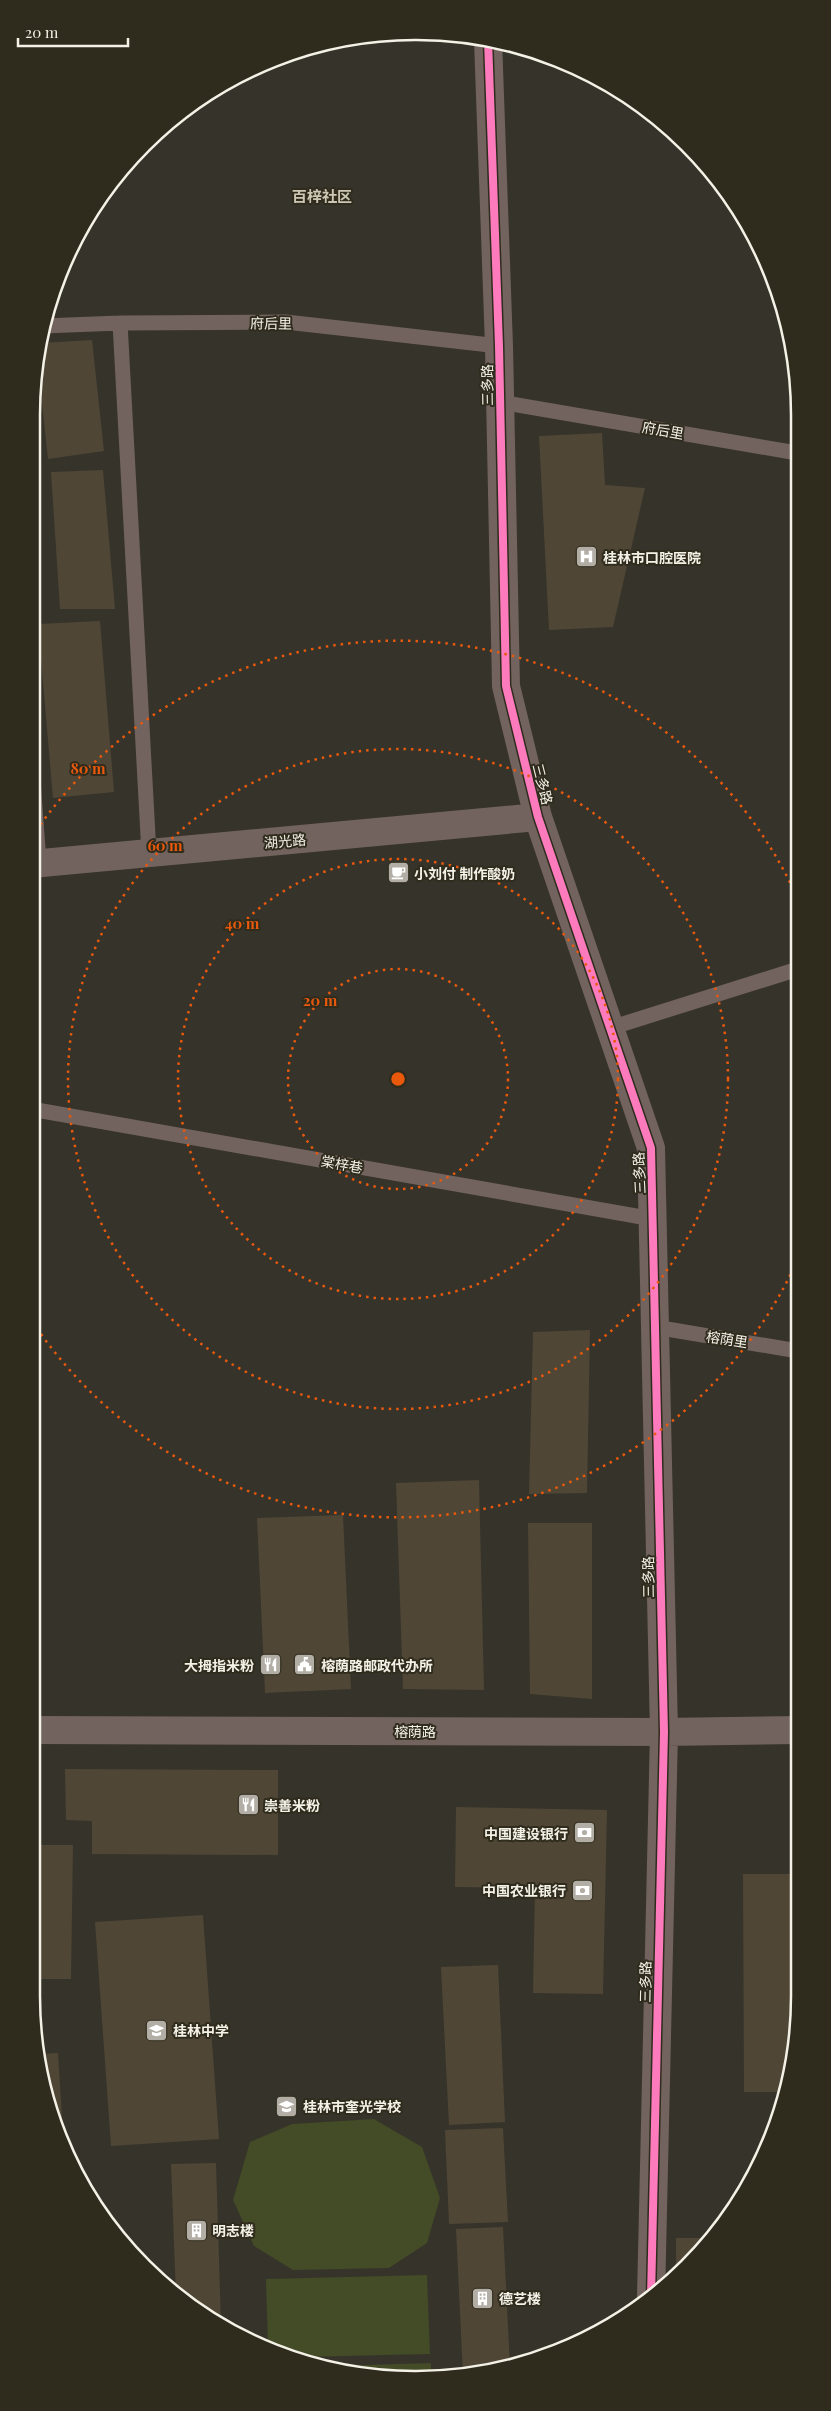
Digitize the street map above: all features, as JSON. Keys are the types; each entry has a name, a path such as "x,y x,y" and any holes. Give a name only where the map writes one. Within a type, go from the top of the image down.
{"street":[{"name":"三多路","path":"488,47 499,346 506,686 538,817 651,1148 664,1732 651,2287"},
{"name":"湖光路","path":"40,864 538,817"},
{"name":"榕荫路","path":"40,1730 664,1732 791,1730"}],"lane":[{"name":"府后里","path":"51,326 120,323 286,322 499,346"},
{"path":"120,323 149,854"},
{"name":"府后里","path":"500,402 791,452"},
{"path":"610,1028 791,972"},
{"name":"棠梓巷","path":"40,1110 653,1219"},
{"name":"榕荫里","path":"656,1327 791,1350"}],"green space":[{"path":"374,2119 422,2147 440,2198 427,2243 389,2268 293,2270 254,2246 233,2200 250,2142 292,2124"},
{"path":"427,2275 430,2354 314,2357 268,2340 266,2279"},
{"path":"431,2363 431,2370 391,2370 350,2365"}],"building":[{"path":"92,340 104,451 48,459 41,394 47,343"},
{"name":"桂林市口腔医院","path":"602,433 605,485 645,488 613,627 549,630 539,436"},
{"path":"103,470 115,609 60,609 51,472"},
{"path":"100,621 114,792 53,798 40,647 40,624"},
{"path":"590,1330 587,1493 529,1494 533,1332"},
{"path":"479,1480 484,1690 403,1689 396,1483"},
{"path":"343,1515 351,1689 265,1693 257,1518"},
{"path":"528,1523 592,1523 592,1699 530,1694"},
{"path":"65,1769 278,1770 278,1855 92,1854 92,1821 66,1820"},
{"path":"456,1807 607,1810 603,1994 533,1993 535,1888 455,1887"},
{"path":"40,1845 73,1845 71,1979 40,1979"},
{"path":"743,1874 791,1874 791,1996 788,2045 784,2069 778,2092 744,2092"},
{"name":"桂林中学","path":"203,1915 219,2139 111,2146 95,1922"},
{"path":"498,1965 505,2122 449,2125 441,1967"},
{"path":"58,2053 62,2122 53,2093 44,2054"},
{"path":"503,2128 508,2222 449,2224 445,2130"},
{"name":"明志楼","path":"216,2163 221,2317 176,2284 171,2164"},
{"name":"德艺楼","path":"503,2227 510,2359 463,2368 456,2229"},
{"path":"676,2238 702,2238 698,2243 676,2266"}],"cycle path":[{"path":"488,47 499,346 506,686 538,817 651,1148 664,1732 651,2287"}],"place":[{"name":"桂林市口腔医院","path":"587,557"},
{"name":"小刘付 制作酸奶","path":"398,873"},
{"name":"大拇指米粉","path":"270,1665"},
{"name":"榕荫路邮政代办所","path":"305,1665"},
{"name":"崇善米粉","path":"248,1805"},
{"name":"中国建设银行","path":"584,1833"},
{"name":"中国农业银行","path":"582,1890"},
{"name":"桂林中学","path":"157,2030"},
{"name":"桂林市奎光学校","path":"287,2106"},
{"name":"明志楼","path":"196,2230"},
{"name":"德艺楼","path":"483,2298"}],"district":[{"name":"百梓社区","path":"322,196"}]}
